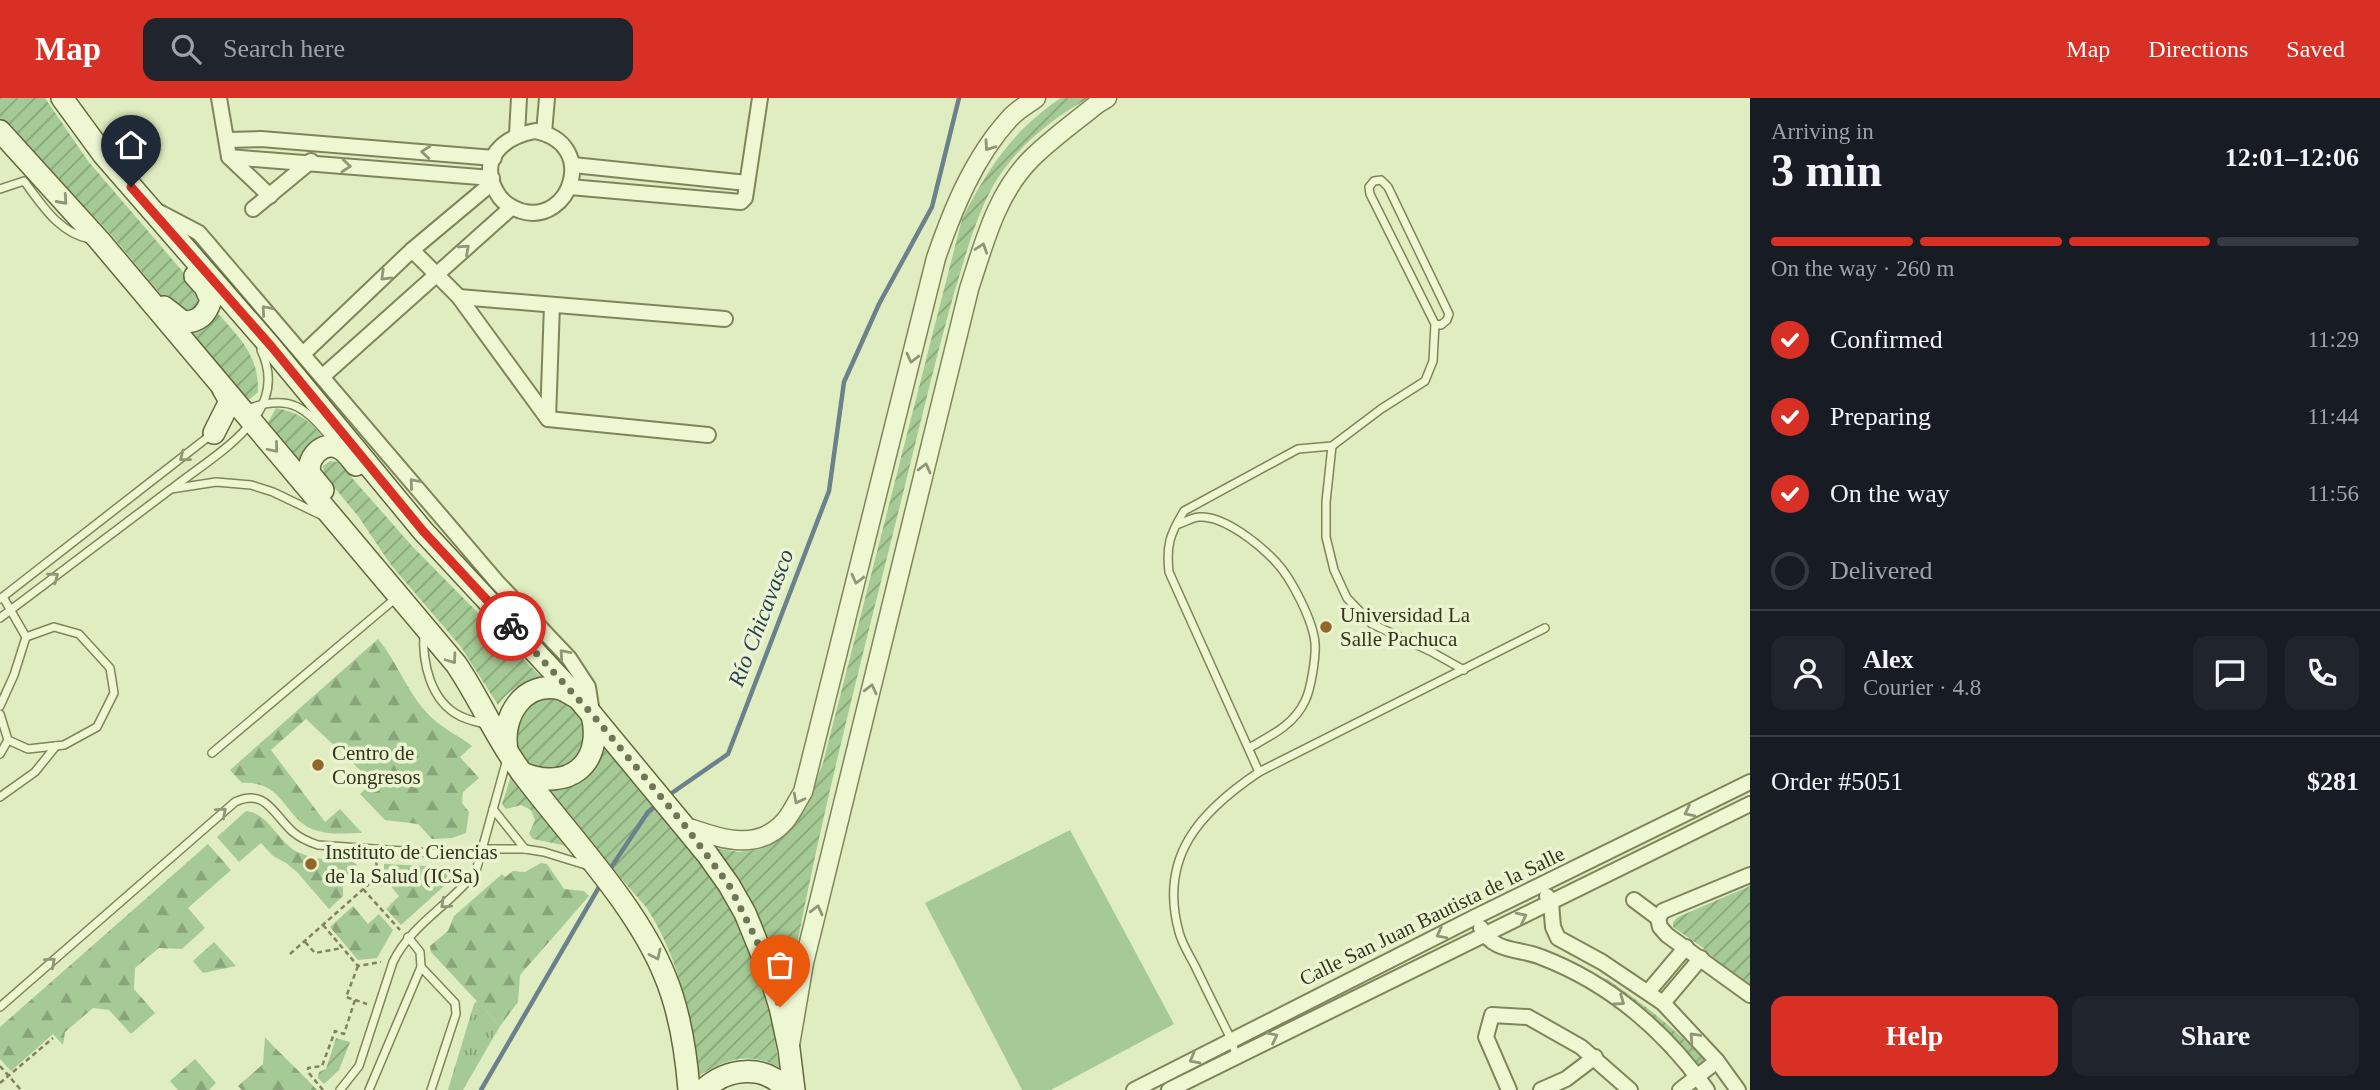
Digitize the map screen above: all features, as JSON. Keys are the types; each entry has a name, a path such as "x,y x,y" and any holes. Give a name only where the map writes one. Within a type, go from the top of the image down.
{"main road":[{"path":"62,98 103,154 239,310 445,555 585,706 680,819 729,885 745,913 780,1007 794,1090"},
{"path":"0,131 30,176 134,273 172,315 183,323 194,322 208,311 211,300 205,287 168,243 145,204"},
{"path":"99,240 425,625 475,691 508,754 620,898 650,944 666,976 677,1012 689,1090"},
{"path":"214,433 230,401 222,388"},
{"path":"380,572 348,519 310,474 310,461 315,453 330,446 339,448 413,532 445,555"},
{"path":"508,754 506,725 516,705 525,698 535,692 561,690 585,706 596,735 595,746 583,765 559,779 535,779 522,773"},
{"path":"703,1090 715,1080 742,1071 768,1076 787,1090"}],"street":[{"path":"219,98 229,157 270,196"},
{"path":"517,134 519,98"},
{"path":"544,133 547,98"},
{"path":"570,187 737,203 745,198 760,98"},
{"path":"680,819 732,842 762,838 785,822 803,792 936,258 952,213 979,161 1011,116 1036,98"},
{"path":"789,1049 804,963 969,289 991,222 1006,191 1030,160 1107,98"},
{"path":"535,131 544,133 561,143 573,165 570,187 560,202 545,211 527,213 510,208 498,195 492,181 494,158 505,141 517,134 535,131"},
{"path":"227,141 261,139 494,158"},
{"path":"253,209 329,144"},
{"path":"229,157 492,181"},
{"path":"573,165 747,183"},
{"path":"304,354 412,250 492,181"},
{"path":"145,204 200,233 463,541 569,658 588,687 585,706"},
{"path":"323,376 510,208"},
{"path":"412,250 459,297 548,419 708,435"},
{"path":"459,297 725,319"},
{"path":"548,419 552,305"},
{"path":"445,555 463,541"},
{"name":"Calle San Juan Bautista de la Salle","path":"1134,1090 1231,1039 1750,782"},
{"name":"Calle San Juan Bautista de la Salle","path":"1169,1090 1750,804"},
{"path":"1658,918 1663,911 1750,875"},
{"path":"1542,885 1550,903 1553,927 1558,938 1602,962 1662,1003 1717,1061 1738,1090"},
{"path":"1634,900 1658,918 1660,927 1667,935 1750,995"},
{"path":"1475,917 1485,936 1502,948 1540,956 1590,980 1645,1019 1709,1090 1729,1076"},
{"path":"1540,956 1558,938"},
{"path":"1648,992 1686,947"},
{"path":"1662,1003 1702,958"},
{"path":"1590,980 1602,962"},
{"path":"1510,1090 1486,1037 1492,1015 1528,1017 1595,1057 1630,1090"},
{"path":"1541,1090 1566,1079 1595,1057"},
{"path":"1680,1090 1717,1061"}],"lane":[{"path":"0,189 30,176"},
{"path":"1259,772 1169,572 1169,536 1179,524 1184,511 1298,449 1332,446 1381,409 1425,381 1433,361 1435,324 1370,194 1369,187 1374,181 1381,180 1388,187 1449,314 1447,320 1435,324"},
{"path":"0,618 171,489 263,403 271,380 269,367 239,310"},
{"path":"0,706 15,675 26,637 12,609 1,598 214,433 247,417 263,403 291,404 313,416 339,448"},
{"path":"1332,446 1326,502 1326,537 1334,570 1347,598 1372,624 1464,670"},
{"path":"171,489 216,482 251,485 273,492 340,525"},
{"path":"1179,524 1199,517 1222,522 1277,563 1303,605 1315,643 1305,702 1284,729 1248,748"},
{"path":"212,753 399,595"},
{"path":"425,625 425,666 432,684 446,704 458,715 493,727"},
{"path":"8,740 28,749 64,745 97,727 114,693 110,668 79,634 54,627 26,637"},
{"path":"1236,1055 1231,1039 1179,934 1173,894 1179,859 1198,823 1226,794 1259,772 1545,628"},
{"path":"0,714 8,740 0,754"},
{"path":"0,797 34,772 55,746"},
{"path":"340,1090 359,1066 393,962 408,937 465,887 476,871 508,754"},
{"path":"0,1007 235,802 246,797 257,797 267,803 293,832 318,845 459,855 484,849 525,849 544,852 600,873"},
{"path":"493,809 525,849"},
{"path":"369,1090 421,967 420,952 408,937"},
{"path":"421,967 455,1003 456,1014 431,1090"}],"path":[{"path":"289,954 378,876 376,860"},
{"path":"363,888 400,930"},
{"path":"323,925 358,966"},
{"path":"304,941 315,953 342,948"},
{"path":"358,966 381,962"},
{"path":"358,966 346,998 367,1004"},
{"path":"323,1090 307,1068 322,1066 335,1031 344,1034 355,1000"},
{"path":"0,1083 53,1038"},
{"path":"0,1066 21,1090"}],"green space":[{"path":"0,98 45,98 88,161 195,286 200,300 197,307 188,313 173,309 107,230 0,119"},
{"path":"1061,98 1089,98 1061,115 1035,136 1002,172 981,211 963,263 844,731 788,994 774,954 749,899 714,848 739,852 761,849 790,827 808,800 823,763 962,219 981,183 1003,151 1029,123"},
{"path":"216,311 240,338 255,367 258,392 250,399 244,398 182,332"},
{"path":"276,408 303,418 314,426 323,438 303,451 298,466 265,428"},
{"path":"330,461 338,462 412,546 542,678 517,687 498,705 461,647 391,565 358,516 324,475 323,466"},
{"path":"378,639 423,708 440,725 472,746 460,757 479,778 463,792 462,803 469,812 466,833 452,838 432,839 418,824 385,820 360,794 373,782 306,719 271,750 325,822 340,809 362,833 328,833 307,826 268,788 242,783 230,770"},
{"path":"556,697 568,702 584,720 587,732 581,755 563,770 529,767 514,748 520,710 543,698"},
{"path":"604,740 693,849 738,919 764,992 779,1067 757,1059 737,1059 697,1077 688,1011 675,967 657,926 646,907 545,791 570,786 585,778"},
{"path":"513,770 577,848 533,839 529,834 535,820 531,810 521,805 506,809 502,804"},
{"path":"246,811 261,817 292,849 306,856 354,862 357,865 343,879 343,896 329,909 297,872 273,856 261,843 239,862 217,837"},
{"path":"1070,830 1174,1024 1051,1090 1022,1090 925,903"},
{"path":"208,844 231,870 188,908 205,928 182,949 159,948 135,968 134,989 155,1013 131,1034 109,1010 93,1008 65,1032 63,1045 53,1034 11,1071 0,1059 0,1027"},
{"path":"541,863 547,864 564,889 584,891 589,896 520,975 518,1002 500,1026 431,952 430,946 448,931 454,916 502,874 505,877 513,871 525,872"},
{"path":"384,864 448,867 453,871 453,878 401,925 386,909 399,896 384,878"},
{"path":"1750,886 1750,986 1745,986 1702,947 1673,927 1673,922 1678,917"},
{"path":"353,906 368,924 379,914 393,930 377,958 358,960 330,927"},
{"path":"214,942 236,966 203,973 193,961"},
{"path":"1605,979 1660,1018 1707,1063 1700,1068 1677,1043 1604,982"},
{"path":"477,1001 500,1026 463,1090 448,1090 474,1004"},
{"path":"265,1037 317,1090 242,1090 238,1086 263,1064"},
{"path":"336,1038 350,1042 339,1070 324,1084 318,1078 319,1072 326,1069"},
{"path":"195,1059 216,1083 209,1090 178,1090 170,1081"}],"waterway":[{"name":"Río Chicavasco","path":"669,795 728,754 829,491 844,382 879,304 932,207 959,98"},
{"name":"Río Chicavasco","path":"608,872 648,812 659,803"},
{"name":"Río Chicavasco","path":"481,1090 602,882"}],"way so far":[{"path":"511,626 592,714 686,827 729,885 757,941 780,1007"}],"place":[{"name":"Universidad La Salle Pachuca","path":"1326,627"},
{"name":"Centro de Congresos","path":"318,765"},
{"name":"Instituto de Ciencias de la Salud (ICSa)","path":"311,864"}],"route":[{"path":"131,187 271,346 423,531 511,626"}]}
